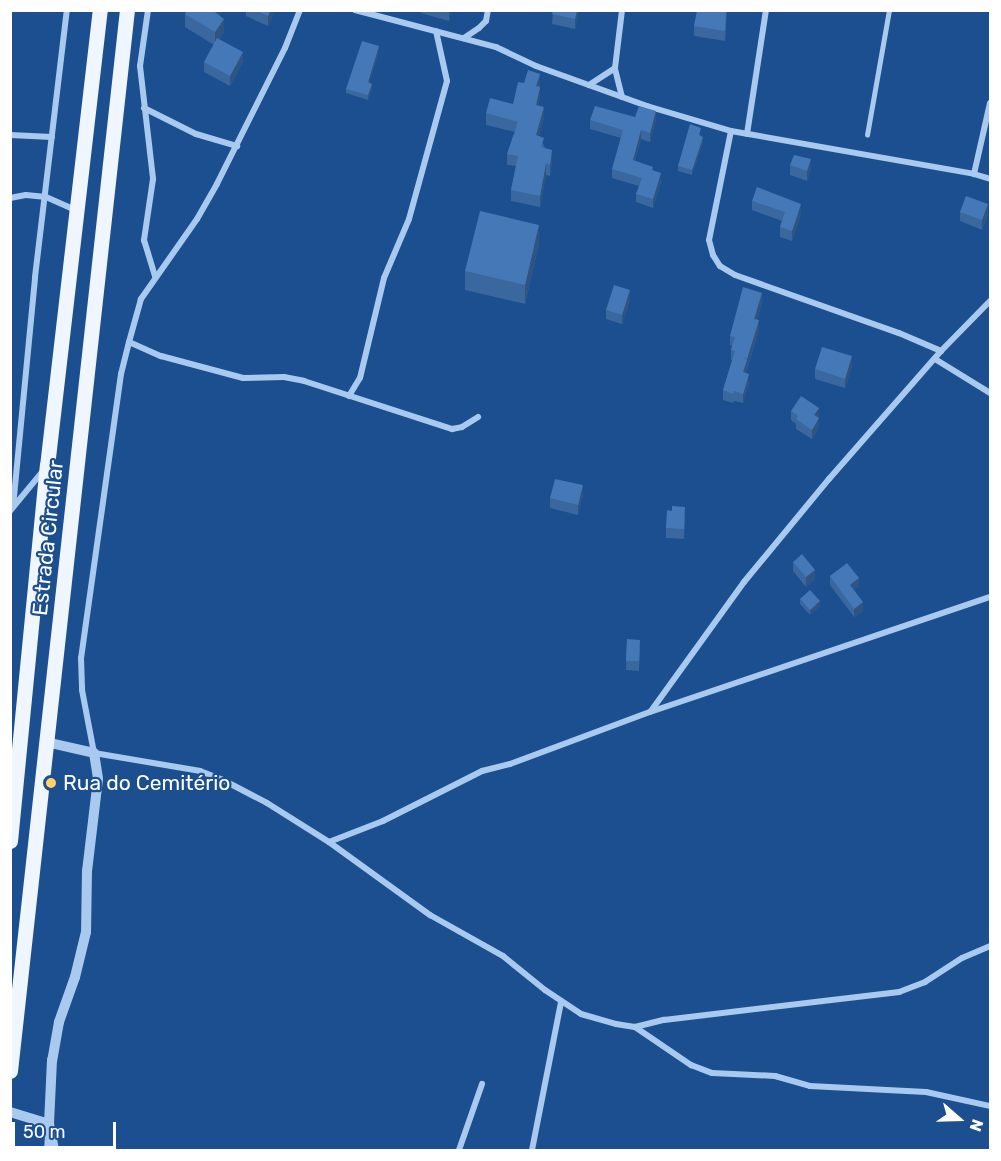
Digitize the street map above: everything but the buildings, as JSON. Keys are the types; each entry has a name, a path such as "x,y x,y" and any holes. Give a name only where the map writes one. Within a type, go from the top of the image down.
{"main road":[{"name":"Estrada Circular","path":"10,841 16,735 100,10"},
{"name":"Estrada Circular","path":"10,1071 127,10"}],"street":[{"path":"12,509 67,10"},
{"path":"148,10 140,66 153,179 144,240 154,277"},
{"path":"47,1150 55,1040 86,932 87,871 98,779 83,700 81,658 121,374 141,299 154,277 197,219 237,146 285,48 300,10"},
{"path":"355,10 496,47 536,66 622,97 731,131 974,174 990,179"},
{"path":"464,38 486,21 488,10"},
{"path":"622,10 615,68 622,97"},
{"path":"747,134 766,10"},
{"path":"349,396 360,378 384,278 409,219 447,81 436,31"},
{"path":"590,85 615,68"},
{"path":"974,174 990,103"},
{"path":"144,108 196,134 237,146"},
{"path":"731,131 709,240 713,255 720,266 735,275 900,333 941,351"},
{"path":"10,135 52,137"},
{"path":"10,198 26,195 46,197 77,211"},
{"path":"650,712 744,582 829,479 941,351 990,301"},
{"path":"129,342 161,356 243,378 284,377 452,429 462,427 478,417"},
{"path":"935,358 990,393"},
{"path":"12,509 47,466"},
{"path":"329,842 383,821 482,771 510,765 650,712 990,597"},
{"path":"46,742 94,753 200,771 223,780 267,803 329,842 430,915 503,956 561,1002 581,1014 635,1027 691,1065 712,1073 775,1076 810,1086 926,1092 990,1106"},
{"path":"635,1027 664,1020 899,992 925,982 962,958 990,946"},
{"path":"532,1150 561,1002"},
{"path":"459,1150 482,1084"},
{"path":"10,1112 49,1124"},
{"path":"49,1124 54,1150"}],"lane":[{"path":"867,135 889,10"}],"place":[{"name":"Rua do Cemitério","path":"51,783"}]}
